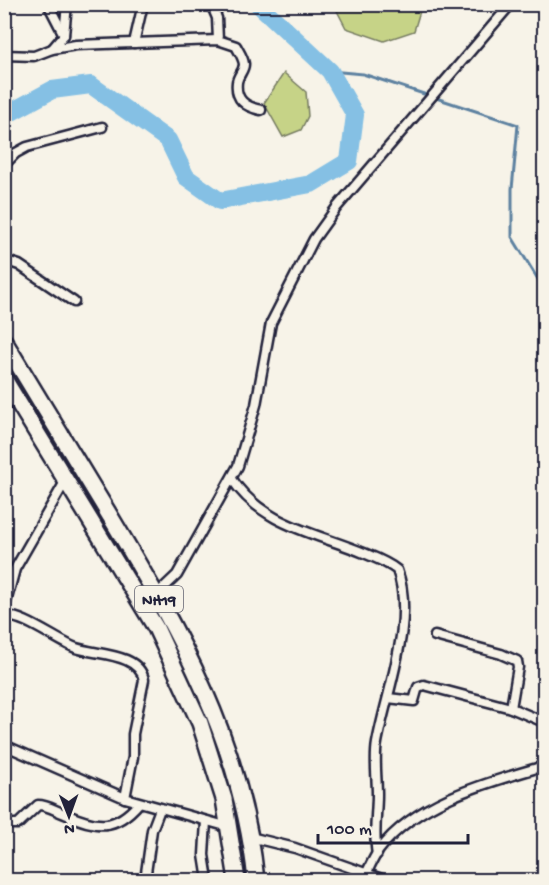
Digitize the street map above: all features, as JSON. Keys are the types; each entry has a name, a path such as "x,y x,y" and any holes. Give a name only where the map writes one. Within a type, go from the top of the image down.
{"highway":[{"name":"NH19","path":"4,341 157,594 186,647 216,712 238,785 250,837 256,880"},
{"name":"NH19","path":"4,379 156,628 200,723 224,799 237,880"}],"street":[{"path":"48,4 64,35"},
{"path":"52,49 64,35 67,4"},
{"path":"134,43 143,4"},
{"path":"211,4 217,18 218,40"},
{"path":"157,594 177,575 216,502 232,478 248,437 271,323 314,239 337,207 511,4"},
{"path":"4,55 34,56 52,49 218,40 236,46 242,57 244,68 237,81 243,104 261,110"},
{"path":"4,165 16,153 27,147 102,127"},
{"path":"4,260 19,265 74,302"},
{"path":"4,276 4,289"},
{"path":"232,478 242,495 276,519 299,531 379,560 397,570 403,607 388,698 376,745 374,834 377,854"},
{"path":"4,610 15,569 66,480"},
{"path":"4,617 9,615 25,621 76,648 115,656 134,665 143,674 144,680 133,734 133,757 125,798"},
{"path":"435,636 501,654 517,661 511,708"},
{"path":"388,698 414,701 418,687 424,685 511,708 544,722"},
{"path":"4,745 125,798 229,827"},
{"path":"366,874 377,854 402,827 436,803 544,766"},
{"path":"4,824 18,824 38,805 98,825 110,825 129,815 139,803"},
{"path":"145,880 152,830 160,808"},
{"path":"206,821 204,855 208,880"},
{"path":"250,837 295,848 385,880"}],"green space":[{"path":"334,5 443,5 442,10 420,11 414,31 384,41 346,28"},
{"path":"284,73 306,92 308,116 301,130 283,137 264,103"}],"waterway":[{"path":"4,116 52,90 91,85 168,140 186,177 220,201 311,184 349,161 355,115 330,71 258,4"},
{"path":"330,71 363,74 518,125 512,189 512,237 544,289"}]}
